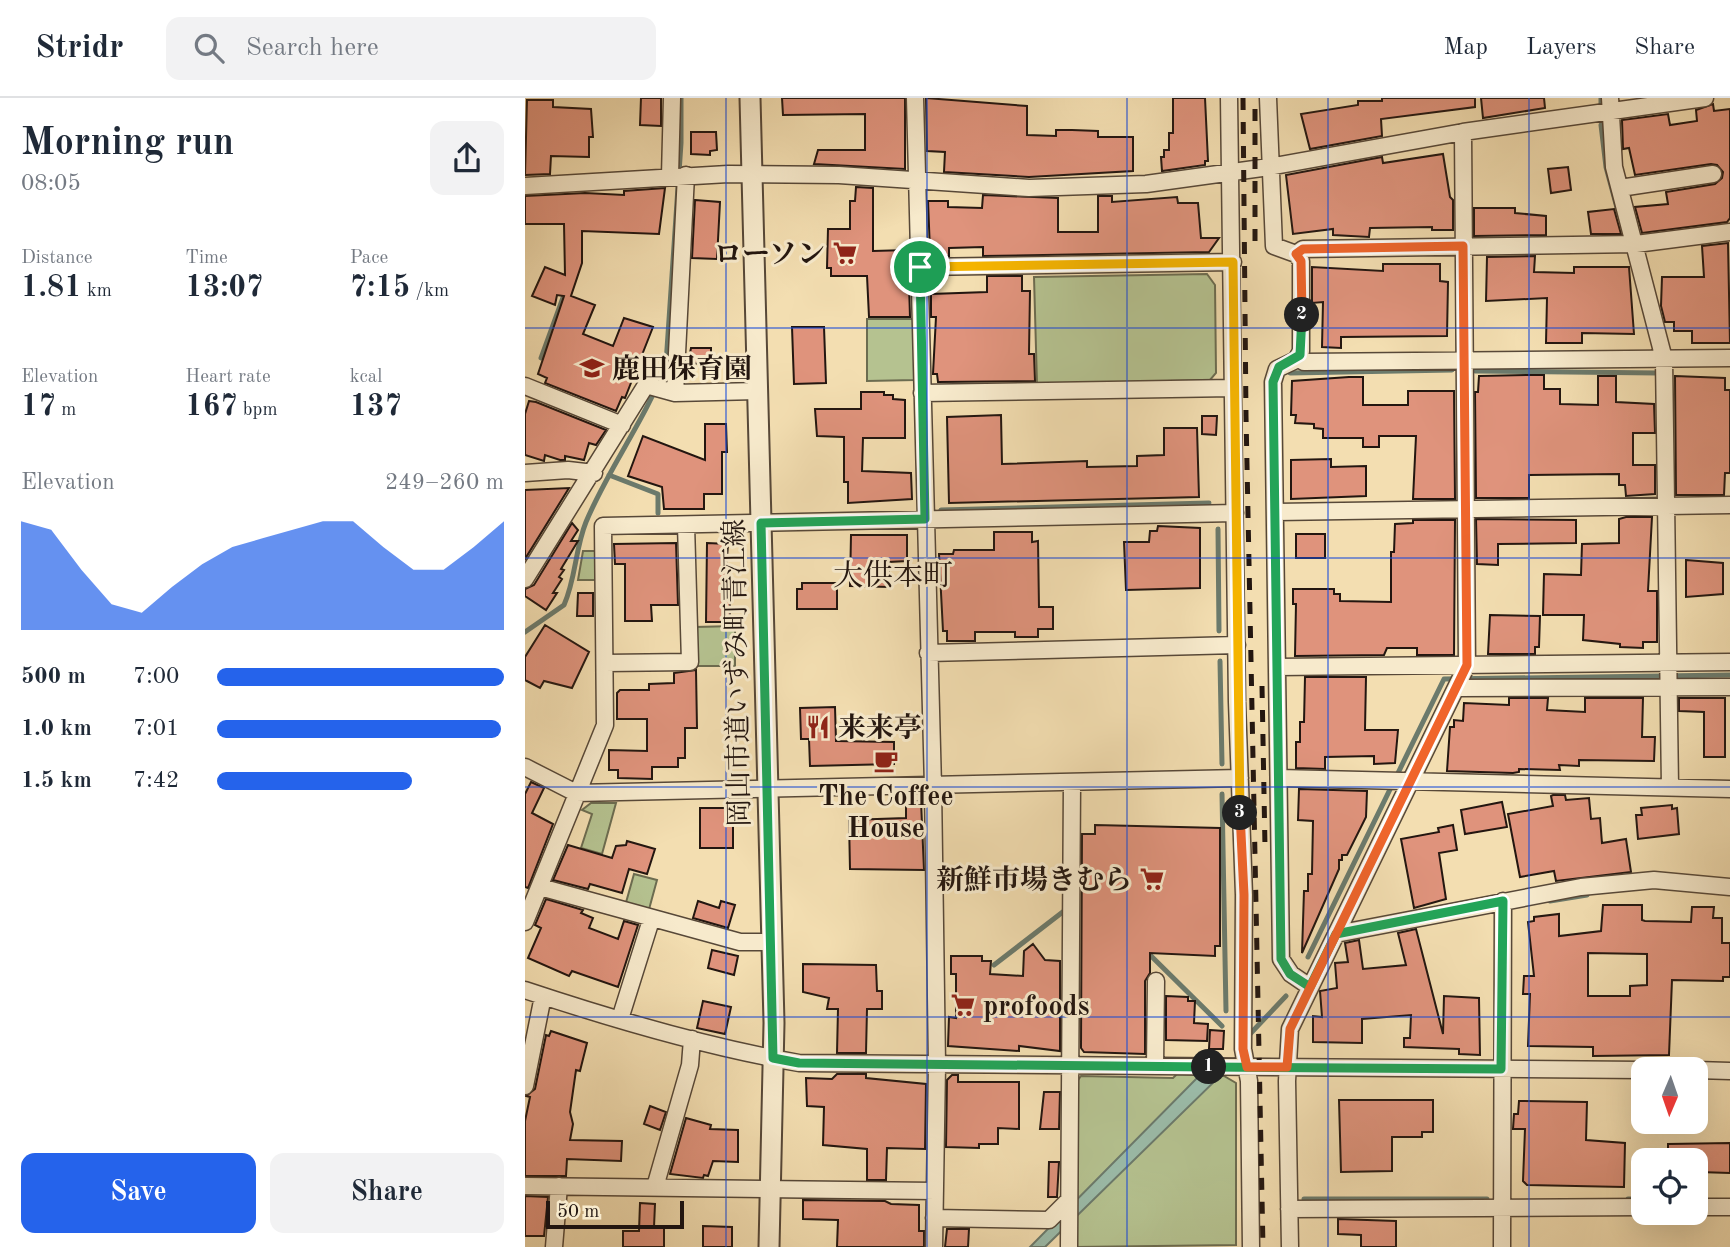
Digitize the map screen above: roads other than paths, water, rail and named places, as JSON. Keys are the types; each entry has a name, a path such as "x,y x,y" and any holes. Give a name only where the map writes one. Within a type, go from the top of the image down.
{"street":[{"path":"663,389 678,176 673,151 672,98"},
{"name":"岡山市道いずみ町青江線","path":"750,98 773,1058 769,1247"},
{"path":"915,98 933,786 937,1065 934,1247"},
{"path":"1229,98 1234,513 1244,895 1243,1049 1247,1067 1251,1247"},
{"path":"1268,98 1274,246 1296,254 1301,261 1302,348 1298,358 1279,367 1273,379 1281,959 1290,974 1310,987"},
{"path":"525,186 752,174 839,175 1029,188 1146,184 1269,167 1611,105 1705,98"},
{"path":"1611,105 1614,167 1664,359 1670,787"},
{"path":"1290,1247 1287,1067 1290,1029 1407,780 1462,677 1465,509 1463,132"},
{"path":"1620,188 1713,174"},
{"path":"1296,254 1303,249 1636,244 1730,232"},
{"path":"920,267 1233,262"},
{"path":"1298,358 1304,362 1730,358"},
{"path":"525,579 594,473 646,385 663,389 757,391"},
{"path":"525,386 622,425"},
{"path":"922,393 1232,388"},
{"path":"525,473 568,470 594,473"},
{"path":"1276,512 1730,505"},
{"path":"525,922 605,725 603,526 1234,513"},
{"path":"604,663 689,662 687,526"},
{"path":"928,653 1237,645"},
{"path":"1277,667 1462,677 1669,675 1730,662"},
{"path":"1462,677 1669,675 1730,687"},
{"path":"525,767 576,793 1240,778"},
{"path":"1279,778 1730,789"},
{"path":"1069,1247 1072,783"},
{"path":"1336,934 1581,887 1654,880 1730,887"},
{"path":"540,887 651,920 740,942 771,942"},
{"path":"1502,1247 1503,901"},
{"path":"620,1019 651,920"},
{"path":"1155,1066 1156,981"},
{"path":"525,990 692,1040 799,1063 1631,1070"},
{"path":"525,1086 543,996"},
{"path":"655,1187 689,1065 692,1040"},
{"path":"1708,1070 1730,1070"},
{"path":"525,1186 935,1191"},
{"path":"554,1247 559,1186"},
{"path":"934,1218 1049,1220 1069,1203"},
{"path":"1289,1209 1631,1207"},
{"path":"1708,1207 1730,1207"}],"waterway":[{"path":"525,632 564,605 586,522 666,364 681,143 681,98"},
{"path":"1601,98 1601,106"},
{"path":"1601,125 1606,167 1619,215"},
{"path":"541,358 565,292"},
{"path":"1290,373 1452,370"},
{"path":"1475,371 1658,373"},
{"path":"609,475 658,494 658,513"},
{"path":"941,510 1209,503"},
{"path":"1218,529 1219,631"},
{"path":"1220,661 1222,764"},
{"path":"1308,957 1444,679 1730,675"},
{"path":"1222,794 1226,1011"},
{"path":"1550,901 1587,895"},
{"path":"994,965 1064,911"},
{"path":"1145,950 1222,1026"},
{"path":"1250,1034 1286,996"},
{"path":"1304,1199 1487,1199"}],"railway":[{"path":"1243,98 1246,416 1263,1247"},
{"path":"1255,98 1255,241"},
{"path":"1262,686 1265,847"}],"place":[{"name":"ローソン","path":"845,253"},
{"name":"鹿田保育園","path":"592,368"},
{"name":"来来亭","path":"818,727"},
{"name":"The Coffee House","path":"886,761"},
{"name":"新鮮市場きむら","path":"1152,879"},
{"name":"profoods","path":"963,1005"}],"district":[{"name":"大供本町","path":"893,575"}]}
